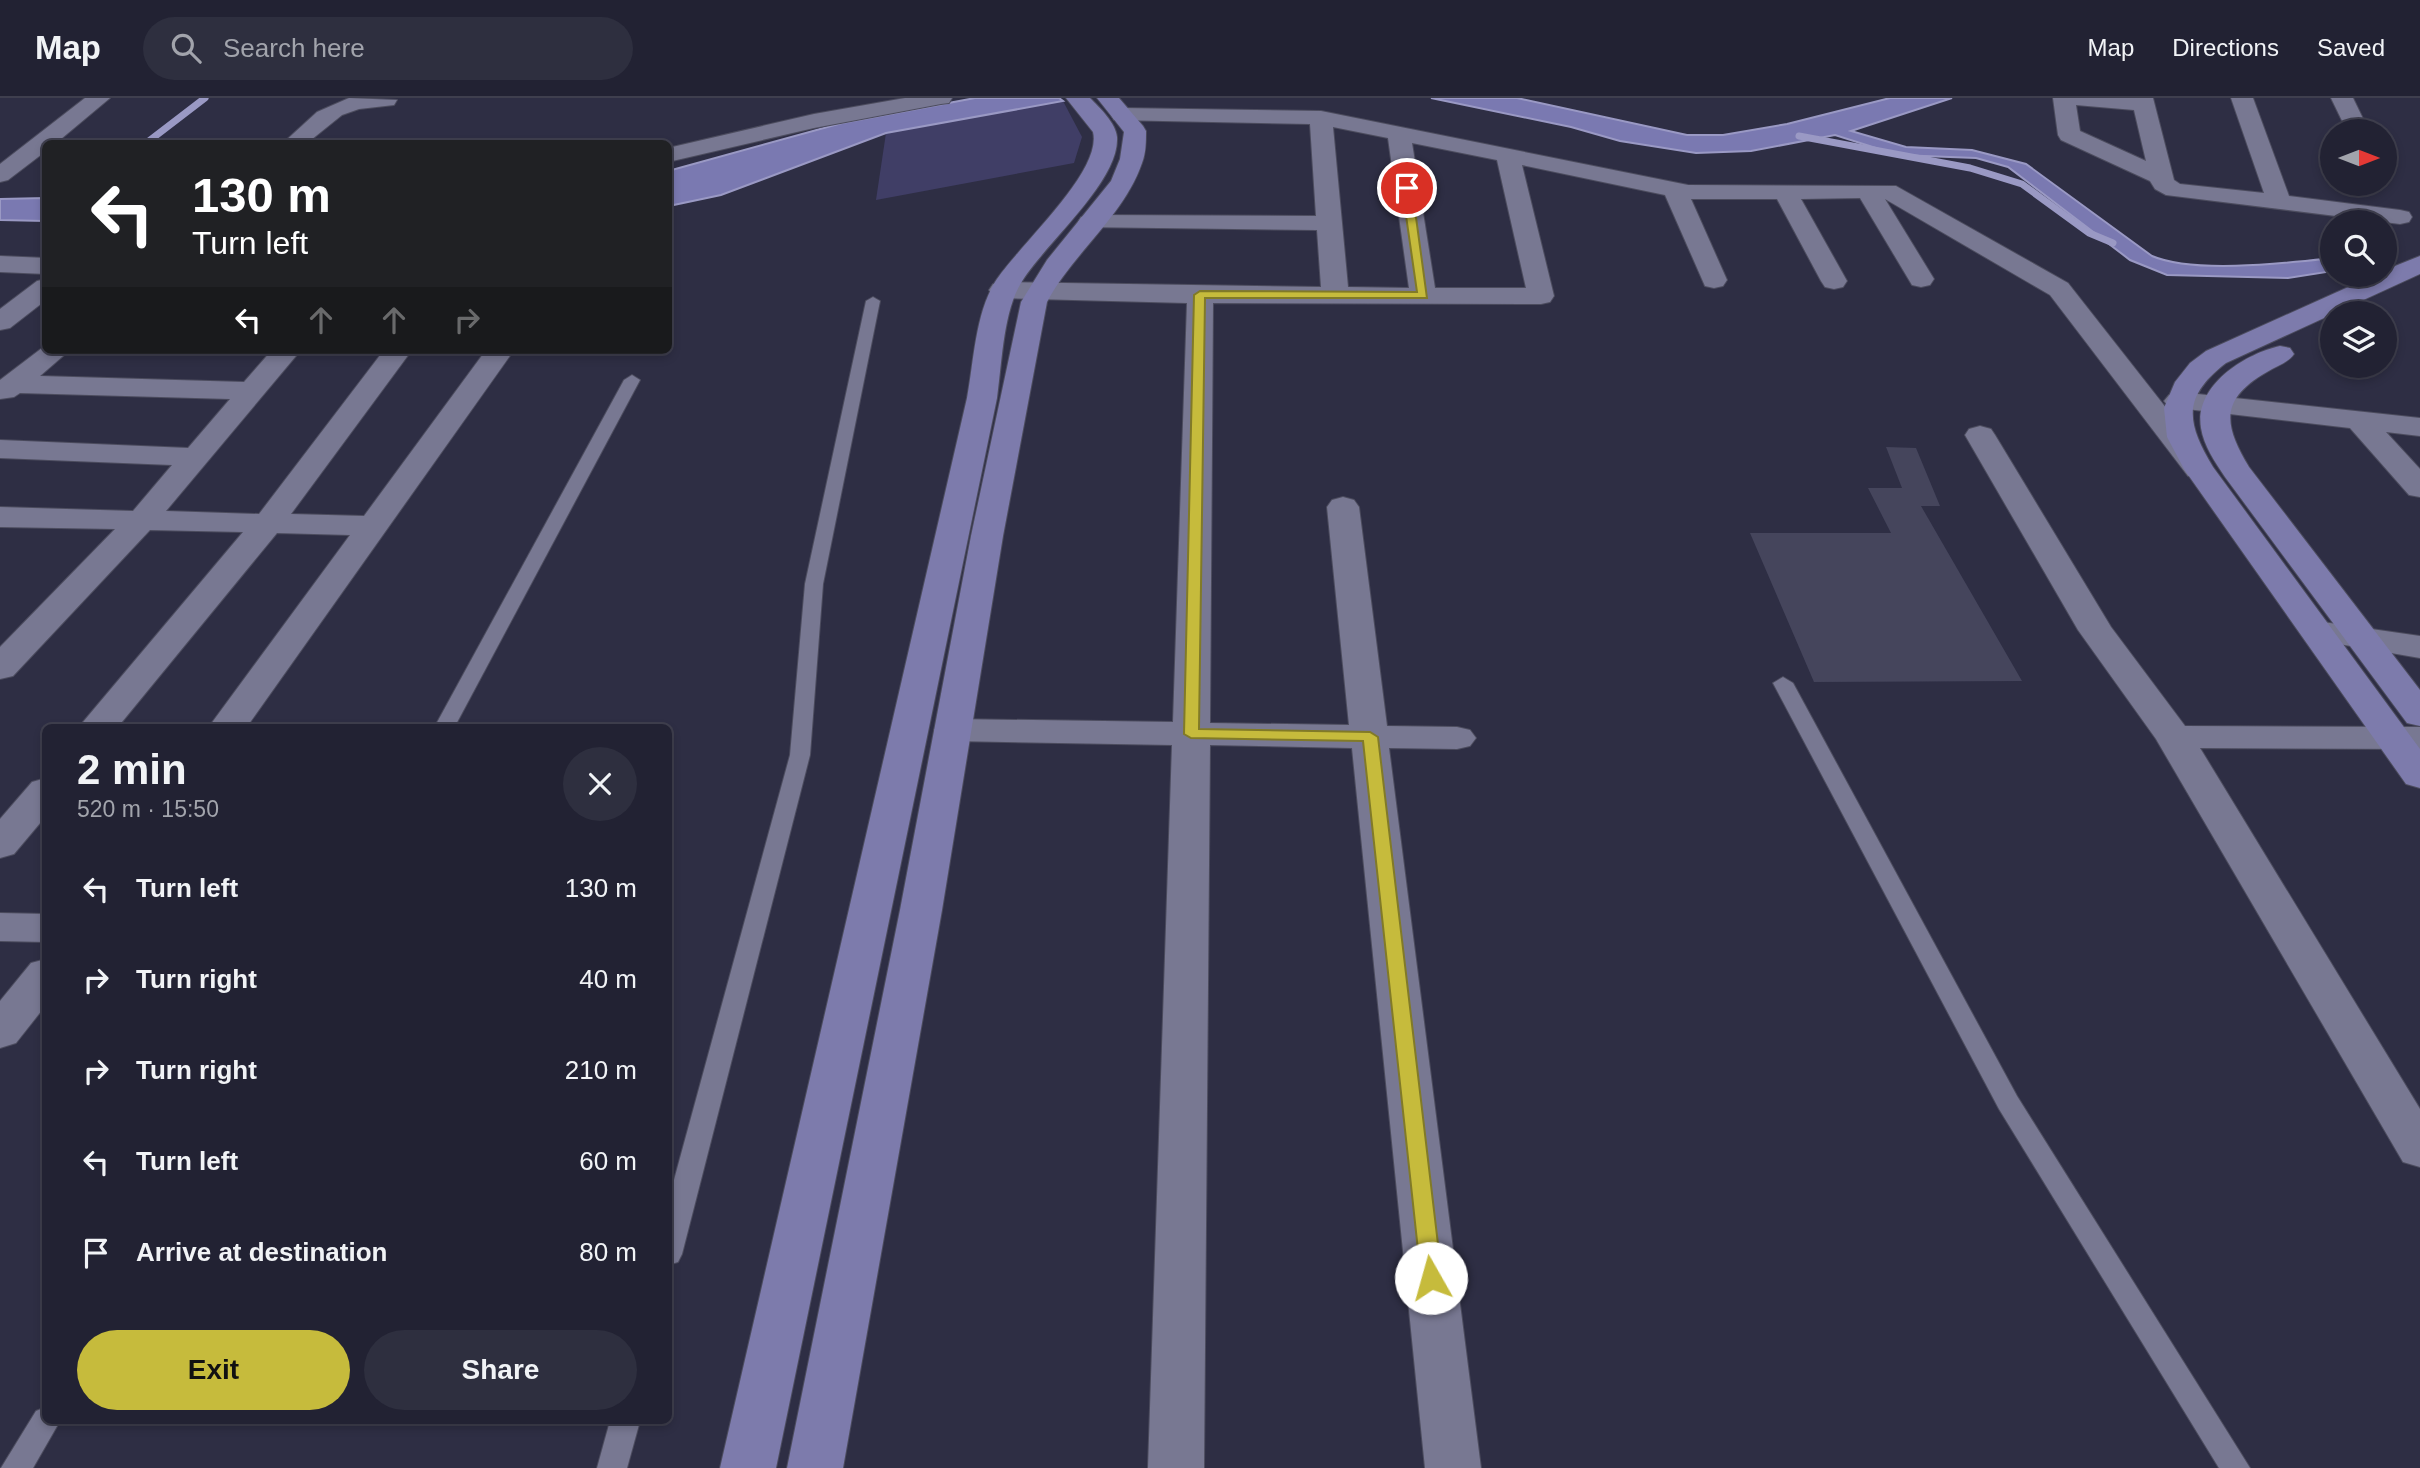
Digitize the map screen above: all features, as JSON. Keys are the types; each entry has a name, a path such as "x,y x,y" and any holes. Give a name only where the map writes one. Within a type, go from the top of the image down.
{"street":[{"path":"44,140 99,98"},
{"path":"672,154 814,121 941,98"},
{"path":"748,1468 982,398 1002,290 1033,248 1066,213 1106,156 1106,134 1077,98"},
{"path":"2161,177 2069,135 2064,98 2143,101 2163,184 2183,192 2280,203 2403,210"},
{"path":"2242,98 2280,203"},
{"path":"2342,98 2352,119"},
{"path":"297,140 313,124 344,104 386,100"},
{"path":"1115,106 1321,118 1688,192 1888,191 2059,289 2199,469 2316,631 2411,730"},
{"path":"815,1468 987,536 1034,302 1051,271 1112,195 1130,164 1135,131 1115,106"},
{"path":"1321,118 1335,295"},
{"path":"1399,134 1423,296"},
{"path":"3,171 42,141"},
{"path":"1002,290 1200,295 1541,296 1508,156"},
{"path":"1675,189 1714,280"},
{"path":"1786,191 1835,281"},
{"path":"1868,191 1922,279"},
{"path":"1090,222 1329,223"},
{"path":"0,264 42,266"},
{"path":"2199,469 2177,424 2179,401 2193,375 2216,357 2412,276"},
{"path":"2382,301 2412,276"},
{"path":"0,322 42,290"},
{"path":"1176,1468 1200,295"},
{"path":"2320,335 2248,368 2228,385 2216,405 2216,429 2226,455 2362,638 2411,730 2420,776"},
{"path":"6,389 50,354"},
{"path":"0,668 142,520 284,354"},
{"path":"100,724 268,523 395,354"},
{"path":"230,724 497,354"},
{"path":"6,389 252,391"},
{"path":"2179,401 2420,427"},
{"path":"2359,420 2420,488"},
{"path":"1980,435 2095,630 2174,737 2420,1150"},
{"path":"0,449 196,457"},
{"path":"1343,507 1453,1468"},
{"path":"0,517 375,526"},
{"path":"2316,631 2420,647"},
{"path":"953,730 1457,738"},
{"path":"2174,737 2411,730"},
{"path":"0,845 42,795"},
{"path":"0,927 42,928"},
{"path":"0,1032 42,979"}],"lane":[{"path":"672,1239 800,754 814,584 873,301"},
{"path":"446,724 632,380"},
{"path":"1783,683 2008,1102 2235,1468"},
{"path":"16,1468 44,1424"},
{"path":"612,1468 624,1424"}],"shaded area":[{"path":"1063,101 1082,137 1074,163 876,200 886,133"}],"water":[{"path":"975,98 1059,98 1063,101 886,133 721,195 672,205 672,170 842,123"},
{"path":"1431,98 1517,98 1687,135 1723,135 1787,124 1890,98 1952,98 1851,131 1906,147 1972,150 2026,164 2152,256 2191,265 2215,266 2320,259 2320,273 2288,278 2167,275 2130,260 2008,167 1976,158 1898,155 1835,135 1751,151 1696,153 1620,141 1571,127"},
{"path":"42,198 42,221 0,220 0,199"}],"building":[{"path":"1886,447 1916,448 1940,506 1921,506 2022,681 1814,682 1750,533 1891,533 1868,488 1902,488"}],"waterway":[{"path":"150,140 205,98"},
{"path":"1799,136 1970,168 2022,184 2089,233 2113,243"}],"route":[{"path":"1407,188 1423,296 1200,295 1191,734 1370,737 1431,1278"}]}
